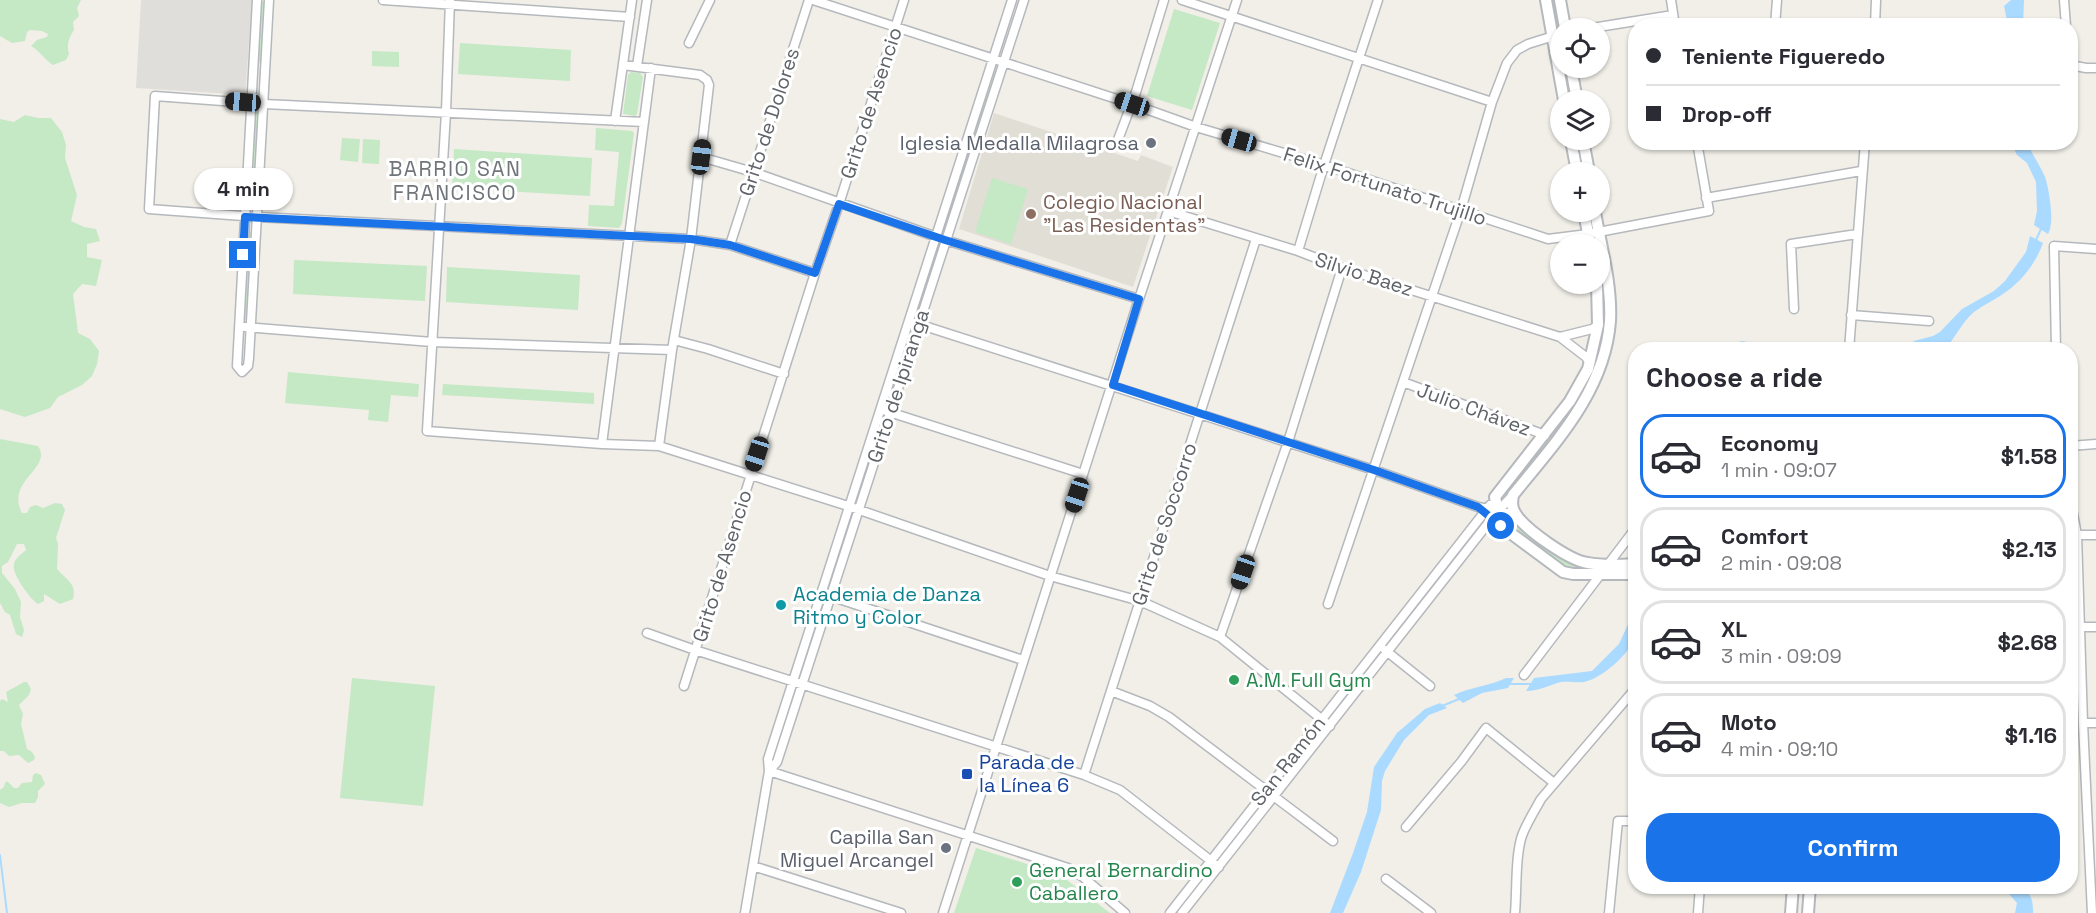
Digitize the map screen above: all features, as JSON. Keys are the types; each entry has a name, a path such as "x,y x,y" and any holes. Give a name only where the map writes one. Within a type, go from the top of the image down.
{"street":[{"path":"257,0 237,357 237,366 242,372 248,366 249,358 269,0"},
{"path":"383,0 630,17"},
{"path":"615,121 632,0"},
{"path":"637,66 647,0"},
{"path":"689,43 710,0"},
{"name":"Felix Fortunato Trujillo","path":"811,0 896,26 1196,127 1324,165 1550,239"},
{"name":"Grito de Dolores","path":"730,245 811,0"},
{"name":"Grito de Asencio","path":"684,686 904,0"},
{"name":"Grito de Ipiranga","path":"770,771 768,759 1012,0"},
{"name":"Grito de Ipiranga","path":"745,913 770,771 777,762 1024,0"},
{"path":"1116,145 1132,104 1164,0"},
{"path":"1182,0 1492,102"},
{"path":"943,913 1237,0"},
{"path":"1298,251 1378,0"},
{"path":"1546,0 1551,18"},
{"path":"1560,0 1563,18"},
{"path":"1671,0 1674,18"},
{"path":"1776,18 1777,0"},
{"path":"1875,18 1876,0"},
{"path":"2064,0 2065,18"},
{"path":"450,3 446,112 427,431 659,446 848,506 1050,576 1140,601 1221,637 1330,726"},
{"path":"1654,18 1673,15"},
{"path":"1610,25 1628,22"},
{"path":"1328,604 1461,210 1492,102 1507,63 1517,50 1550,37"},
{"path":"623,64 700,75 707,80 710,92 691,239 672,350 659,446"},
{"path":"2078,66 2096,68"},
{"path":"602,444 651,68"},
{"path":"644,122 264,104 155,96 149,209 245,217 691,239 730,245 815,273"},
{"path":"1699,150 1706,198 1861,171"},
{"path":"1849,342 1863,150"},
{"path":"701,157 753,172 935,237 1139,299"},
{"name":"Felix Fortunato Trujillo","path":"1601,234 1709,211 1706,198"},
{"name":"Silvio Baez","path":"1168,211 1560,337 1586,357 1590,363"},
{"path":"1794,309 1791,244 1857,234"},
{"name":"Grito de Soccorro","path":"1084,775 1256,239"},
{"path":"2056,342 2054,246 2096,249"},
{"path":"1221,637 1288,442 1342,268"},
{"path":"1490,514 1495,497 1545,435 1588,369 1598,325 1597,294"},
{"name":"San Ramón","path":"1170,913 1379,646 1490,514 1513,495 1581,406 1598,377 1606,348 1610,321 1609,294"},
{"path":"1851,315 1929,321"},
{"path":"909,321 1374,470 1490,514 1563,572 1602,575 1628,570"},
{"path":"1560,337 1592,329 1598,325"},
{"path":"239,327 432,342 614,350 672,350"},
{"path":"674,340 783,374"},
{"name":"Julio Chávez","path":"1403,382 1545,435"},
{"path":"880,409 1083,474"},
{"path":"2078,445 2096,444"},
{"path":"1513,495 1511,505 1515,514 1527,526 1568,556 1586,563 1628,568"},
{"path":"1490,514 1515,514"},
{"name":"San Ramón","path":"1182,913 1388,652 1490,514"},
{"path":"2078,535 2096,535"},
{"path":"1524,675 1628,539"},
{"path":"821,593 1023,660"},
{"path":"2078,609 2083,723 2092,813 2094,900 2092,913"},
{"path":"2080,627 2096,627"},
{"path":"647,633 1084,775 1120,790 1219,867"},
{"path":"1379,646 1430,686"},
{"path":"1111,691 1150,706 1169,717 1333,841"},
{"path":"1515,913 1522,834 1541,799 1628,697"},
{"path":"2083,723 2096,723"},
{"path":"1406,827 1461,762 1486,728 1554,783"},
{"path":"770,771 1068,868 1083,877 1125,913"},
{"path":"1609,913 1617,821 1628,821"},
{"path":"753,866 901,913"},
{"path":"1386,879 1431,913"},
{"path":"1698,913 1699,894"},
{"path":"1791,913 1792,894"},
{"path":"1808,913 1809,894"}],"shaded area":[{"path":"141,0 252,0 245,97 232,94 136,88"},
{"path":"994,113 1138,161 1141,155 1173,167 1133,287 959,229"}],"green space":[{"path":"0,0 81,0 77,8 79,16 73,22 74,30 68,41 69,54 66,60 53,65 31,46 37,40 47,37 48,34 42,31 30,30 27,32 25,41 12,43 0,36"},
{"path":"263,1 266,4 259,94 261,68 258,57 261,3"},
{"path":"1174,9 1220,23 1192,110 1147,96"},
{"path":"460,43 571,50 570,81 458,74"},
{"path":"372,51 399,52 399,67 372,66"},
{"path":"994,70 996,71 944,226"},
{"path":"631,72 640,73 643,77 635,116 623,114 628,75"},
{"path":"257,107 259,110 252,209 249,207 255,109"},
{"path":"25,115 51,118 62,132 66,145 65,158 77,195 71,221 96,229 100,241 87,244 87,257 102,260 96,286 82,284 73,294 78,333 90,339 99,351 92,376 82,385 58,397 50,408 25,417 0,409 0,119 14,122"},
{"path":"596,128 634,133 622,223 619,228 588,226 589,205 614,206 619,152 595,150"},
{"path":"342,138 360,139 358,162 340,160"},
{"path":"363,139 380,140 379,164 362,163"},
{"path":"454,149 592,158 590,196 452,188"},
{"path":"992,178 1028,189 1011,244 975,232"},
{"path":"250,231 252,234 248,318 245,320 243,318 248,233"},
{"path":"294,260 427,266 425,301 293,294"},
{"path":"447,267 580,275 578,310 446,302"},
{"path":"1603,294 1604,294 1605,313 1604,332 1596,368 1588,387 1578,405 1508,492 1507,490 1570,411 1583,389 1601,343"},
{"path":"288,372 419,384 418,397 391,395 388,422 368,420 369,410 285,403"},
{"path":"443,384 594,393 594,404 442,395"},
{"path":"0,439 38,446 41,454 35,469 19,492 18,502 22,513 27,513 30,507 36,505 43,508 55,503 62,504 65,510 56,538 58,544 57,569 72,585 73,599 60,604 44,594 44,601 38,604 30,597 18,579 14,568 16,560 26,550 24,544 17,544 8,562 2,566 2,573 15,589 21,602 20,617 24,630 22,637 16,634 10,615 5,612 0,603"},
{"path":"1505,523 1527,532 1563,559 1584,569 1566,569"},
{"path":"352,678 435,686 423,806 340,798"},
{"path":"27,682 31,689 29,695 19,705 23,714 21,724 27,749 35,757 28,763 19,755 9,756 4,751 0,751 0,701 2,699 8,702 6,692"},
{"path":"36,773 41,775 45,784 38,791 35,803 22,803 9,807 0,803 0,790 7,781 14,788 18,788 22,783 32,782 33,775"},
{"name":"General Bernardino Caballero","path":"976,848 1059,874 1110,913 954,913"}],"water":[{"path":"2011,0 2024,0 2023,18 2007,18 2004,6"},
{"path":"2014,150 2031,150 2045,177 2051,214 2048,234 2034,225 2037,211 2036,182 2027,163"},
{"path":"2030,236 2043,243 2032,265 2022,278 2003,294 1974,312 1950,342 1914,342 1940,332 1962,309 1994,291 2005,281 2026,252"},
{"path":"1628,624 1628,650 1599,676 1584,682 1561,682 1526,691 1534,678 1592,671 1619,644"},
{"path":"1506,678 1514,678 1508,688 1482,693 1463,703 1454,695 1493,683"},
{"path":"1440,703 1447,708 1429,715 1404,740 1385,771 1382,781 1381,810 1361,872 1343,913 1330,913 1367,812 1374,767 1397,733 1425,709"},
{"path":"2009,894 2029,894 2032,899 2033,913 2015,913 2017,903"}],"waterway":[{"path":"2036,240 2041,229"},
{"path":"1507,684 1532,684"},
{"path":"1442,706 1459,699"},
{"path":"0,855 7,913"}],"place":[{"name":"Iglesia Medalla Milagrosa","path":"1151,143"},
{"name":"Colegio Nacional \"Las Residentas\"","path":"1031,214"},
{"name":"Academia de Danza Ritmo y Color","path":"781,605"},
{"name":"A.M. Full Gym","path":"1234,680"},
{"name":"Parada de la Línea 6","path":"967,774"},
{"name":"Capilla San Miguel Arcangel","path":"946,848"},
{"name":"General Bernardino Caballero","path":"1017,882"}],"district":[{"name":"BARRIO SAN FRANCISCO","path":"455,180"}],"route":[{"path":"243,255 245,217 691,239 730,245 815,273 839,204 945,240 1139,299 1113,385 1374,470 1478,507 1501,526"}]}
